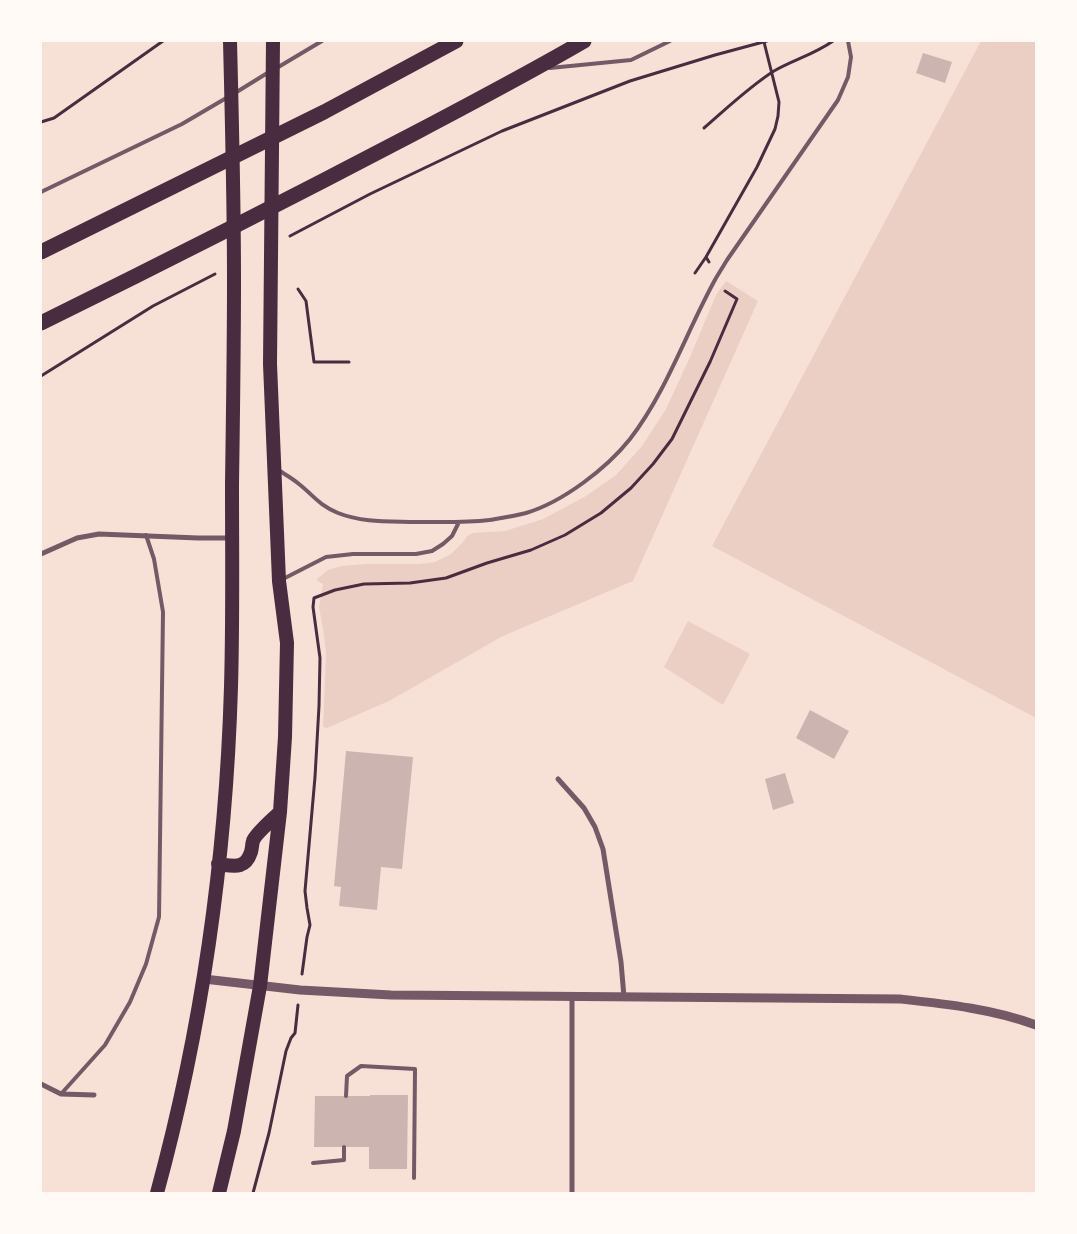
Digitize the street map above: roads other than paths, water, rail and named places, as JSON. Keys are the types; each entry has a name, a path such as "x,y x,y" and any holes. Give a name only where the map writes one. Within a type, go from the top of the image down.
{"highway":[{"path":"219,1193 234,1131 260,986 280,812 285,737 287,643 279,581 270,364 273,41"},
{"path":"41,252 324,112 456,41"},
{"path":"41,323 306,190 536,69 584,41"},
{"path":"157,1193 180,1104 197,1021 204,978 227,777 231,687 232,538 228,274 231,48"},
{"path":"218,864 243,865 248,858 253,840 280,812"}],"street":[{"path":"41,554 77,538 99,534 232,538"},
{"path":"558,779 584,808 595,827 603,849 624,997"},
{"path":"204,978 300,990 391,996 900,999 951,1004 1036,1025"},
{"path":"572,998 572,1193"},
{"path":"41,1084 61,1094 94,1095"}],"lane":[{"path":"41,192 182,124 322,41"},
{"path":"536,69 631,60 670,41"},
{"path":"275,468 299,484 325,506 357,519 379,521 459,522 489,520 527,512 555,500 582,484 630,439 659,393 719,272 838,100 848,77 850,57 848,41"},
{"path":"279,581 326,557 353,554 416,554 432,551 452,536 459,522"},
{"path":"61,1094 105,1045 126,1009 146,964 159,917 163,612 154,559 146,535"},
{"path":"346,1096 347,1076 361,1066 415,1069 414,1178"},
{"path":"313,1163 344,1160 344,1147"}]}
